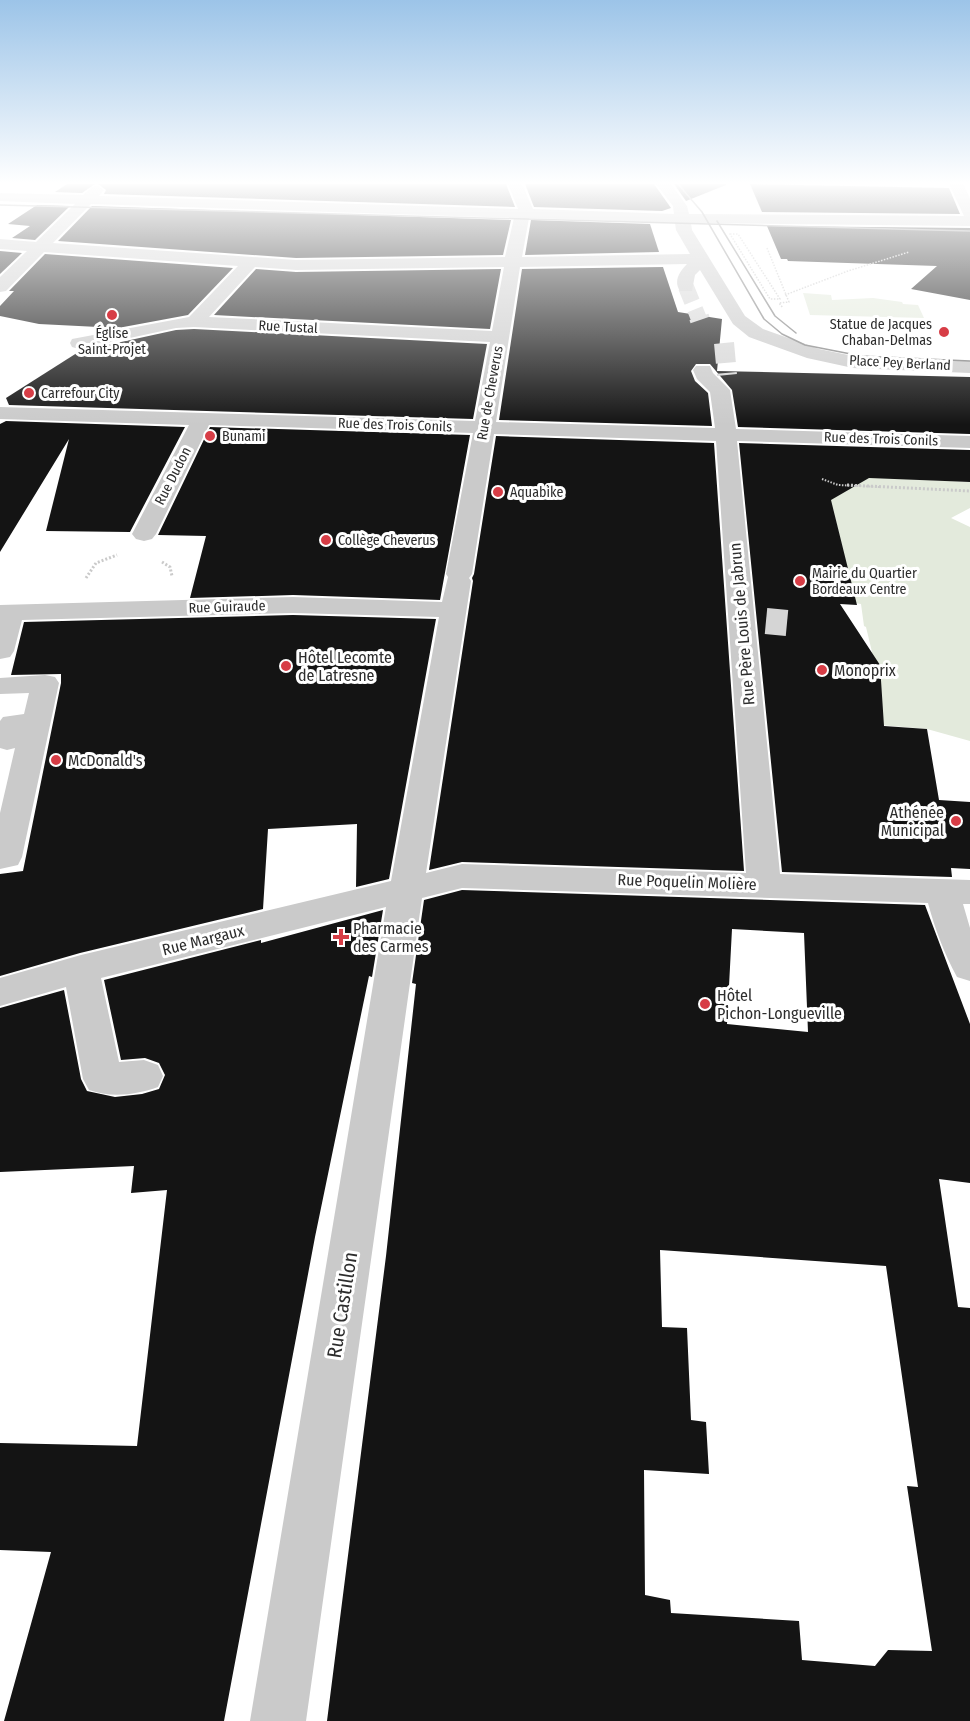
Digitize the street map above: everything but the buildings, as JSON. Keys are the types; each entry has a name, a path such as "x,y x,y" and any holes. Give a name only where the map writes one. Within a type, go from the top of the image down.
{"street":[{"path":"0,287 23,264"},
{"path":"194,322 248,264"},
{"path":"317,264 377,264"},
{"name":"Rue de Cheverus","path":"406,890 483,427 513,264"},
{"path":"686,287 687,274 696,264"},
{"name":"Place Pey Berland","path":"704,264 739,320 756,333 814,354 853,362 970,367"},
{"name":"Rue Tustal","path":"79,343 164,325 194,322 500,337"},
{"path":"728,338 756,333"},
{"name":"Rue Père Louis de Jabrun","path":"703,370 704,375 720,390 754,620 764,885"},
{"name":"Rue des Trois Conils","path":"0,413 970,442"},
{"name":"Rue Dudon","path":"144,534 202,419"},
{"name":"Rue Guiraude","path":"5,613 293,605 453,610"},
{"path":"0,651 5,613"},
{"path":"0,858 6,857 45,683 4,686"},
{"path":"8,741 13,723 37,722"},
{"name":"Rue Poquelin Molière","path":"406,890 462,876 956,892"},
{"name":"Rue Margaux","path":"0,992 81,969 406,890"},
{"name":"Rue Castillon","path":"278,1721 406,890"},
{"path":"956,892 952,927 970,967"},
{"path":"81,969 104,1078 144,1076"}],"path":[{"path":"749,264 770,299 780,299 758,264"},
{"path":"773,264 786,295 869,264"},
{"path":"775,299 779,303"},
{"path":"822,479 838,485 970,491"}],"shaded area":[{"path":"803,293 831,295 832,300 873,298 918,305 924,318 810,315"},
{"path":"829,475 970,482 970,508 951,518 970,527 970,741 927,729 880,725 872,652 864,626 861,604 855,603 833,508 819,507"}],"tunnel":[{"path":"686,287 699,319"},
{"path":"724,343 727,375"},
{"path":"766,621 787,623"}],"tram line":[{"path":"732,264 764,319 782,334 805,345 861,356 970,361"},
{"path":"743,264 775,316 796,333"}],"place":[{"name":"Église Saint-Projet","path":"112,315"},
{"name":"Statue de Jacques Chaban-Delmas","path":"944,332"},
{"name":"Carrefour City","path":"29,393"},
{"name":"Bunami","path":"210,436"},
{"name":"Aquabike","path":"498,492"},
{"name":"Collège Cheverus","path":"326,540"},
{"name":"Mairie du Quartier Bordeaux Centre","path":"800,581"},
{"name":"Hôtel Lecomte de Latresne","path":"286,666"},
{"name":"Monoprix","path":"822,670"},
{"name":"McDonald's","path":"56,760"},
{"name":"Athénée Municipal","path":"956,821"},
{"name":"Pharmacie des Carmes","path":"341,937"},
{"name":"Hôtel Pichon-Longueville","path":"705,1004"}]}
